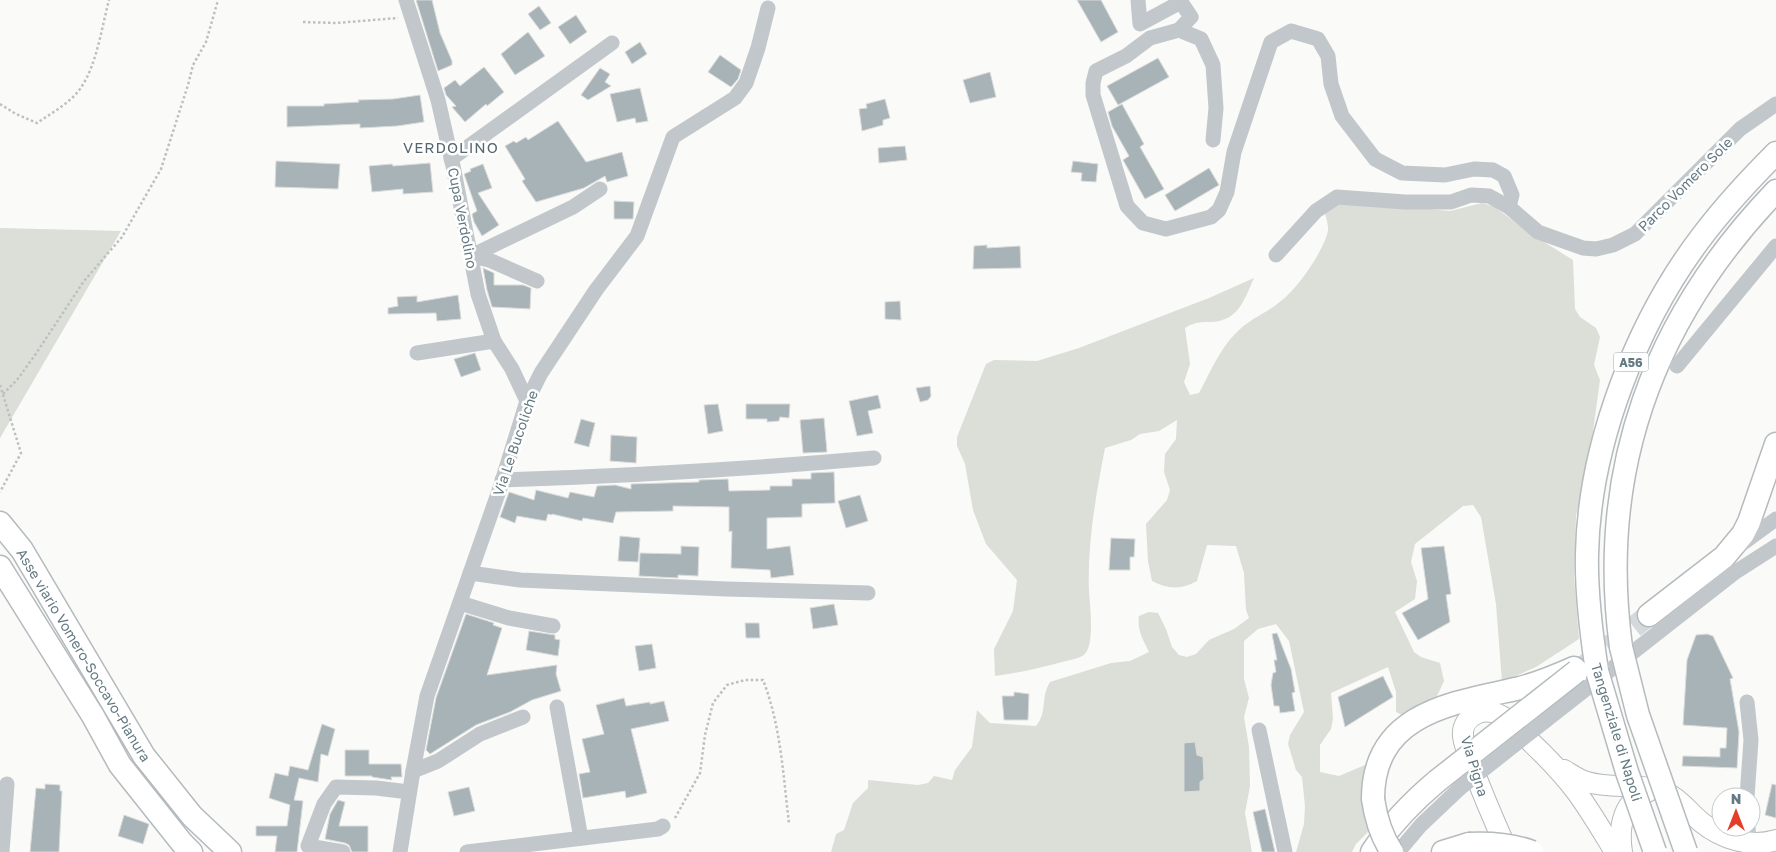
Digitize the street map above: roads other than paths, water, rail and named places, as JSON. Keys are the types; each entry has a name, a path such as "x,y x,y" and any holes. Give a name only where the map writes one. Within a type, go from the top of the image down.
{"highway":[{"name":"Tangenziale di Napoli","path":"1655,852 1628,772 1583,670 1589,612 1587,553 1592,490 1607,427 1619,392 1646,331 1680,268 1702,235 1776,153"},
{"name":"Tangenziale di Napoli","path":"1686,852 1638,714 1621,647 1615,574 1618,520 1629,447 1646,394 1668,341 1698,288 1729,245 1776,190"},
{"path":"1646,394 1677,366"},
{"path":"1649,615 1724,557 1743,534 1749,522 1776,444"},
{"name":"Asse viario Vomero-Soccavo-Pianura","path":"0,523 22,550 144,756 192,816 230,852"},
{"name":"Asse viario Vomero-Soccavo-Pianura","path":"0,567 93,716 120,765 191,852"},
{"path":"1392,852 1380,832 1377,822 1373,799 1375,776 1383,754 1390,743 1408,725 1418,718 1444,706 1583,670"},
{"path":"1372,852 1389,828 1417,798 1583,670"},
{"path":"1443,852 1469,844 1489,843 1508,845 1532,852"}],"main road":[{"name":"Via Pigna","path":"1508,852 1484,797 1464,743 1463,728 1472,716 1488,711 1498,713 1506,718 1550,760 1590,810 1615,852"},
{"name":"Via Pigna","path":"1550,760 1586,782 1637,786 1658,790 1675,798 1711,829"},
{"path":"1622,852 1621,829 1627,807 1640,794 1658,790"},
{"name":"Via Pigna","path":"1729,837 1738,841 1745,837"},
{"name":"Via Pigna","path":"1751,837 1760,843 1776,840"}],"street":[{"name":"Cupa Verdolino","path":"406,0 438,100 478,294 494,341 512,369 527,401"},
{"path":"1138,0 1140,24 1181,2 1191,17 1178,30 1150,38 1126,56 1096,71 1093,83 1093,95 1127,206 1143,223 1166,229 1211,217 1219,210 1227,192 1234,152 1271,42 1291,31 1318,39 1328,56 1331,84 1342,116 1376,159 1402,173 1445,175 1474,169 1493,170 1504,176 1512,195 1509,207"},
{"name":"Via Le Bucoliche","path":"400,852 427,696 502,480 527,401 541,373 596,290 637,236 673,137 735,98 746,83 758,48 768,8"},
{"path":"1178,30 1201,39 1213,65 1216,108 1213,140"},
{"path":"451,158 612,43"},
{"name":"Parco Vomero Sole","path":"1276,255 1316,211 1337,197 1405,202 1451,202 1471,195 1489,196 1509,207 1538,232 1583,248 1596,249 1613,245 1635,234 1740,129 1776,104"},
{"path":"471,256 573,207 600,189"},
{"path":"1677,366 1776,246"},
{"path":"471,256 489,260 538,281"},
{"path":"417,353 494,341"},
{"path":"502,480 793,465 874,458"},
{"path":"1724,557 1776,519"},
{"path":"1398,852 1420,825 1460,788 1734,573 1776,546"},
{"path":"470,574 520,580 868,593"},
{"path":"460,603 509,618 553,626"},
{"path":"1747,702 1751,740 1748,787"},
{"path":"557,707 581,838"},
{"path":"413,771 438,761 480,734 523,716"},
{"path":"1259,730 1285,852"},
{"path":"2,852 8,784"},
{"path":"343,852 308,846 324,804 336,787 376,788 409,792"},
{"path":"467,852 658,829 663,826"}],"tunnel":[{"path":"1582,668 1649,615"}],"district":[{"name":"VERDOLINO","path":"451,147"}]}
